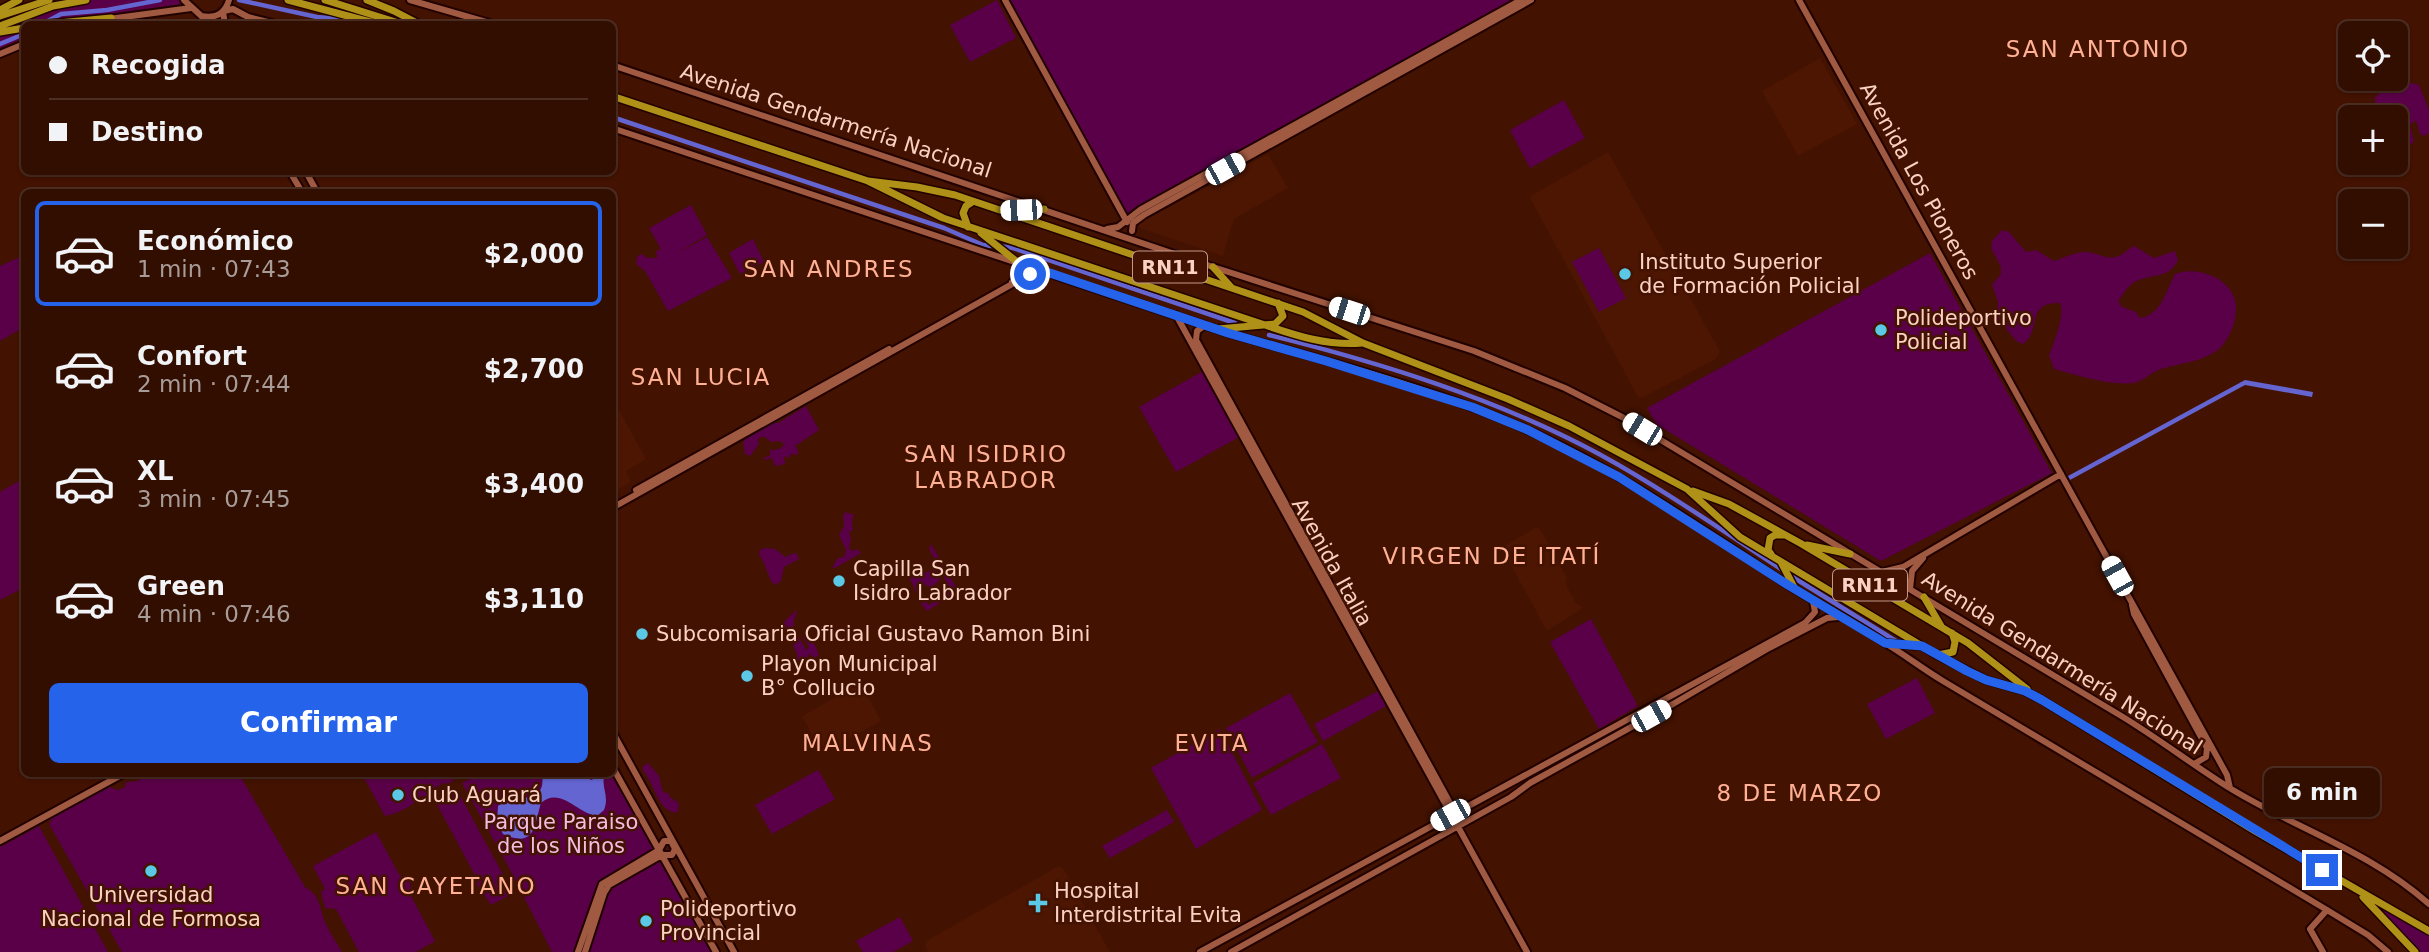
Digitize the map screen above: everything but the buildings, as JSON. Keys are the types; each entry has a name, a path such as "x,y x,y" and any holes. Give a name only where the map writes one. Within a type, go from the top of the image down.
{"highway":[{"path":"0,10 19,0"},
{"path":"0,16 51,3 86,0"},
{"path":"288,0 389,21"},
{"path":"325,0 372,21"},
{"path":"367,0 414,21"},
{"path":"0,26 51,3"},
{"path":"80,21 111,18"},
{"path":"0,32 21,28"},
{"name":"RN11","path":"616,97 868,181 921,209 968,227 1265,326 1300,337 1342,345 1363,343"},
{"name":"RN11","path":"868,181 937,191 1278,303 1303,312 1363,343 1534,410 1596,439 1687,489 1730,504 1786,535 1952,633 1986,655 2042,700"},
{"path":"968,227 962,213 972,202"},
{"path":"998,210 1044,209"},
{"path":"978,230 1016,261"},
{"path":"1213,267 1232,288"},
{"path":"1218,329 1276,324 1283,317 1278,303"},
{"name":"RN11","path":"1687,489 1734,532 1937,655 1986,680 2025,691 2042,700 2354,890 2429,931"},
{"path":"1773,556 1768,550 1770,538 1786,535"},
{"path":"1800,543 1850,554"},
{"path":"1781,561 1795,589"},
{"path":"1924,597 1941,627"},
{"path":"1937,655 1953,652 1955,642 1952,633"},
{"path":"1885,643 1922,646"},
{"name":"RN11","path":"2354,890 2415,952"}],"main road":[{"path":"184,0 207,21"},
{"path":"224,21 223,12 229,0"},
{"path":"410,0 483,21"},
{"path":"1004,0 1136,240"},
{"path":"1105,230 1118,227 1126,219 1232,159 1521,0"},
{"path":"1132,231 1133,223 1144,215 1531,0"},
{"name":"Avenida Los Pioneros","path":"1799,0 2227,775 2230,788"},
{"path":"98,21 191,8"},
{"path":"201,16 213,17 233,9 264,21"},
{"path":"0,54 21,45"},
{"name":"Avenida Gendarmería Nacional","path":"616,66 1213,267 1474,351 1565,388 1624,418 2122,716 2230,788 2370,861 2415,891 2429,904"},
{"path":"616,129 1205,325 1472,407 1528,430 1619,477 1813,601 2328,910 2368,935 2388,952"},
{"path":"616,503 1016,279 1023,274 1023,270 1016,261"},
{"path":"616,503 1030,274 1044,271"},
{"name":"Avenida Italia","path":"1176,315 1453,814"},
{"name":"Avenida Italia","path":"1205,325 1197,331 1196,340 1527,952"},
{"path":"1880,572 1903,567 2061,474"},
{"path":"1910,589 1912,571 1926,554"},
{"name":"Avenida Los Pioneros","path":"2130,599 2134,614 2207,748 2206,757 2194,764"},
{"path":"1200,952 1805,623 1815,612 1813,601"},
{"path":"1231,952 1511,797 1540,777 1673,705 1769,648 1828,618 1840,617"},
{"path":"616,738 734,952"},
{"path":"616,773 716,952"},
{"path":"0,841 117,777"},
{"path":"585,952 606,888 660,853 664,841 674,844"},
{"path":"578,952 602,884 660,853 672,855 675,852 674,844"},
{"path":"2323,952 2311,929 2328,910"}],"shaded area":[{"path":"1820,58 1857,124 1798,156 1762,91"},
{"name":"Instituto Superior de Formación Policial","path":"1608,152 1720,351 1716,359 1642,398 1638,397 1530,198"},
{"path":"1268,154 1288,188 1234,219 1223,256 1140,228 1138,224"},
{"path":"2245,380 2313,392 2312,397 2245,385 2070,480 2068,476"},
{"path":"616,404 646,459 626,471 631,482 616,491"},
{"path":"1536,527 1540,529 1567,578 1565,583 1576,603 1583,608 1547,631 1503,551 1503,547"},
{"path":"861,683 881,721 822,754 802,716"},
{"path":"542,777 587,777 591,780 605,777 604,810 597,816 555,797 541,803 535,826 528,837 522,839 503,834 497,823 498,806 534,795 542,784"},
{"name":"Hospital Interdistrital Evita","path":"1059,866 1063,868 1110,952 928,952 926,941"}],"green space":[{"path":"86,0 181,0 183,4 104,15 83,21 21,21 21,39 0,48 0,26"},
{"path":"997,0 1016,38 970,62 950,25"},
{"path":"1009,0 1520,0 1126,217"},
{"path":"2408,82 2419,85 2429,110 2429,133 2424,136 2420,134 2416,121 2413,122 2410,126 2414,141 2408,147 2408,105 2375,105 2375,97 2383,91 2408,91"},
{"path":"1564,100 1585,138 1530,168 1510,130"},
{"path":"691,205 707,235 675,254 707,237 732,278 668,311 645,271 636,264 637,257 641,254 648,258 657,258 656,251 661,249 649,228"},
{"path":"2002,230 2009,232 2026,252 2036,250 2054,261 2083,252 2115,257 2134,246 2154,258 2175,251 2178,260 2174,266 2169,271 2131,285 2118,301 2122,307 2136,312 2140,318 2147,316 2162,301 2175,274 2200,272 2224,283 2234,297 2236,310 2232,330 2221,347 2208,356 2161,369 2137,382 2123,384 2103,381 2054,369 2049,355 2060,321 2060,303 2042,307 2029,338 2023,344 2016,341 1997,317 1998,302 1992,285 2001,274 2001,267 1991,248 1992,241"},
{"path":"753,239 764,262 740,274 729,253"},
{"path":"1599,248 1626,298 1599,312 1572,262"},
{"name":"Polideportivo Policial","path":"1930,253 2052,473 1881,561 1656,424 1647,408"},
{"path":"21,256 21,329 0,341 0,266"},
{"path":"1205,370 1241,436 1176,472 1139,407"},
{"path":"806,406 819,430 795,446 798,455 791,454 789,458 784,456 785,464 775,466 772,458 763,458 770,456 770,450 779,449 784,444 779,441 771,442 765,437 760,437 759,444 750,456 745,454 743,442 750,434 762,430 767,423 778,423"},
{"path":"21,480 21,589 0,600 0,492"},
{"path":"845,512 854,515 853,530 849,532 849,548 852,551 857,549 861,553 835,568 832,567 838,558 844,557 846,550 839,535 844,526"},
{"path":"931,544 956,587 955,600 943,601 927,611 910,579 912,574 919,575 935,569 934,558 929,549","holes":["941,571 950,591 929,605 915,586 922,583 931,588 940,580"]},
{"path":"775,549 786,557 794,553 799,559 784,567 781,581 775,585 759,555 760,550"},
{"path":"795,611 796,632 806,650 809,647 803,638 804,633 807,639 813,640 819,655 815,658 810,654 805,660 791,666 790,663 798,658 782,624"},
{"path":"1591,619 1638,706 1599,729 1550,642"},
{"path":"1917,678 1935,713 1886,739 1867,704"},
{"path":"1380,690 1388,705 1323,741 1314,724"},
{"path":"1290,693 1318,742 1252,778 1226,728"},
{"path":"1220,729 1262,810 1196,849 1151,768"},
{"path":"1322,744 1341,778 1271,815 1253,783"},
{"path":"648,763 659,776 663,792 679,803 675,813 660,801 643,771 643,766"},
{"path":"818,770 835,799 772,834 755,805"},
{"name":"Universidad Nacional de Formosa","path":"145,777 241,777 305,887 317,899 327,926 342,952 122,952 49,824 54,814 106,786 118,790 125,787 126,782"},
{"name":"Club Aguará","path":"364,777 457,777 448,784 443,783 435,788 434,793 421,796 405,809 385,816"},
{"name":"Parque Paraiso de los Niños","path":"474,777 616,777 655,849 600,882 592,899 582,935 573,952 552,952 462,783"},
{"path":"456,788 513,893 491,905 477,884 477,879 435,801"},
{"path":"1167,810 1174,822 1110,858 1102,846"},
{"path":"39,826 108,952 0,952 0,847"},
{"path":"376,832 400,876 404,876 410,883 411,896 435,941 416,952 359,952 336,909 325,908 321,892 325,889 313,866"},
{"name":"Polideportivo Provincial","path":"660,861 711,952 588,952 609,891 621,881"},
{"path":"2381,907 2429,933 2429,952 2421,952 2397,931"},
{"path":"900,917 913,941 893,952 863,952 856,941"}],"waterway":[{"path":"48,21 61,14 107,10 160,0"},
{"path":"239,0 317,17 351,21"},
{"path":"0,44 21,35"},
{"path":"616,118 991,246"},
{"path":"1000,246 1013,248 1235,323"},
{"path":"1269,335 1438,384 1560,434 1646,481 1784,571"},
{"path":"1791,576 1896,641"}],"place":[{"name":"Instituto Superior de Formación Policial","path":"1625,274"},
{"name":"Polideportivo Policial","path":"1881,330"},
{"name":"Capilla San Isidro Labrador","path":"839,581"},
{"name":"Subcomisaria Oficial Gustavo Ramon Bini","path":"642,634"},
{"name":"Playon Municipal B° Collucio","path":"747,676"},
{"name":"Club Aguará","path":"398,795"},
{"name":"Universidad Nacional de Formosa","path":"151,871"},
{"name":"Hospital Interdistrital Evita","path":"1038,903"},
{"name":"Polideportivo Provincial","path":"646,921"}],"district":[{"name":"SAN ANTONIO","path":"2098,49"},
{"name":"SAN ANDRES","path":"829,269"},
{"name":"SAN LUCIA","path":"701,377"},
{"name":"SAN ISIDRIO LABRADOR","path":"986,467"},
{"name":"VIRGEN DE ITATÍ","path":"1492,556"},
{"name":"MALVINAS","path":"868,743"},
{"name":"EVITA","path":"1212,743"},
{"name":"8 DE MARZO","path":"1800,793"},
{"name":"SAN CAYETANO","path":"436,886"}],"route":[{"path":"1030,274 1044,271 1228,333 1472,407 1563,446 1668,506 1813,601 1885,643 1922,646 1986,680 2025,691 2322,870"}]}
